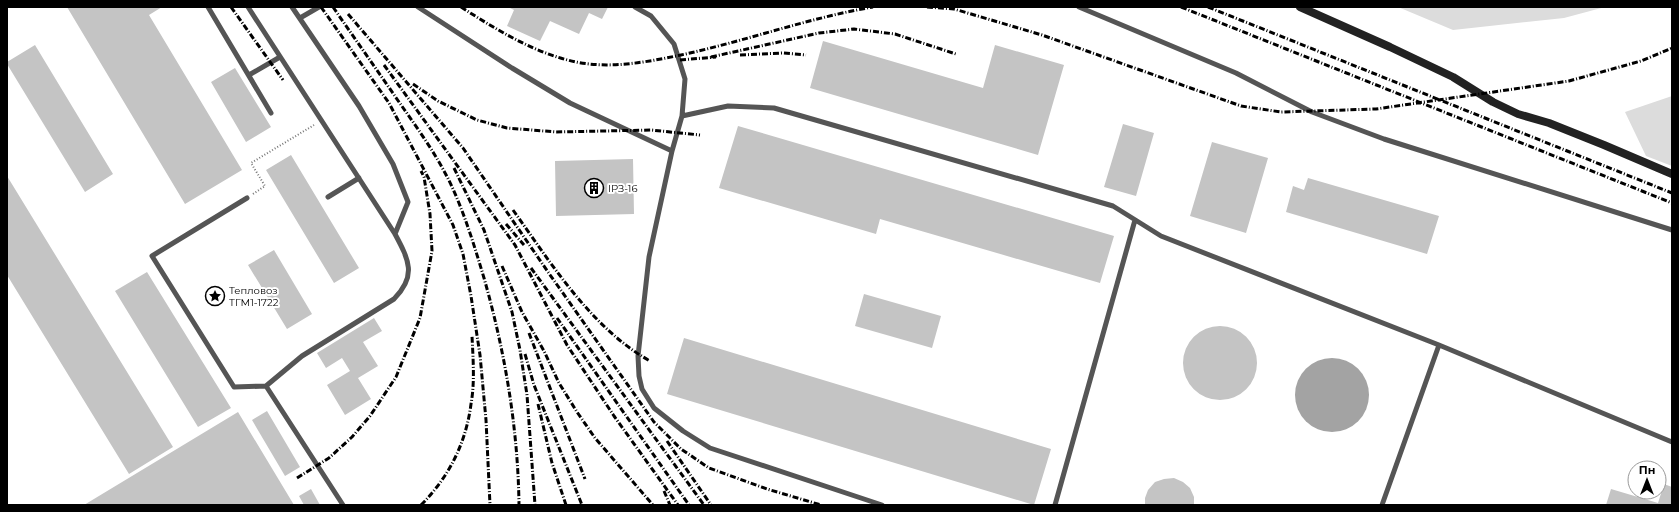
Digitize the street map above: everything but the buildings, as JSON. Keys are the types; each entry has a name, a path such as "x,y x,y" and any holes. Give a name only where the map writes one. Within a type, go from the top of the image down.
{"street":[{"path":"1300,7 1453,77 1493,102 1518,114 1549,123 1672,174"}],"lane":[{"path":"208,7 271,113"},
{"path":"246,198 152,256 234,387 266,386 302,356 394,299 403,290 408,278 409,265 405,253 395,234 248,7"},
{"path":"292,7 359,106 392,164 408,202 395,234"},
{"path":"300,18 319,7"},
{"path":"418,7 505,64 570,103 672,151"},
{"path":"635,7 651,16 674,44 685,79 682,116 672,151 650,257 638,356 639,376 642,389 654,408 683,431 710,448 882,505"},
{"path":"1079,7 1236,74 1312,112 1384,139 1672,230"},
{"path":"249,75 280,57"},
{"path":"682,116 728,106 774,108 1113,206 1161,236 1439,345 1672,442"},
{"path":"328,197 359,178"},
{"path":"1055,505 1136,220"},
{"path":"1382,505 1439,345"},
{"path":"266,386 343,505"}],"path":[{"path":"246,198 265,186 251,163 321,120"}],"shaded area":[{"path":"1398,7 1605,7 1564,18 1453,30"},
{"path":"1672,96 1672,166 1646,156 1625,112"},
{"path":"1332,358 1346,361 1358,369 1366,381 1369,395 1366,409 1358,421 1346,429 1332,432 1318,429 1306,421 1298,409 1295,395 1298,381 1306,369 1318,361"}],"railway":[{"path":"231,7 283,80"},
{"path":"321,7 389,103 453,225 463,254 480,355 486,420 490,505"},
{"path":"333,7 428,144 447,177 462,211 484,278 504,362 516,447 519,505"},
{"path":"461,7 516,40 545,53 576,62 602,65 629,64 681,55 801,23 873,7"},
{"path":"927,7 954,9 1042,35 1241,106 1281,112 1376,109 1569,81 1641,61 1672,48"},
{"path":"1181,7 1672,203"},
{"path":"1208,7 1672,193"},
{"path":"348,14 463,148 654,422 681,449 709,468 767,489 821,505"},
{"path":"711,57 819,33 854,29 895,34 956,54"},
{"path":"740,55 783,53 806,55"},
{"path":"680,60 716,57"},
{"path":"384,65 515,245 567,345 614,416 678,505"},
{"path":"413,84 438,101 477,120 507,128 556,132 651,130 700,135"},
{"path":"454,168 484,230 512,312 527,395 535,505"},
{"path":"297,478 329,458 352,437 370,416 396,377 420,318 432,251 430,214 424,177 421,171"},
{"path":"513,210 557,272 591,313 609,331 650,361"},
{"path":"506,224 524,245"},
{"path":"502,266 522,312 544,351 559,383 577,412 595,438 653,505"},
{"path":"531,268 704,505"},
{"path":"557,318 689,505"},
{"path":"529,333 585,479"},
{"path":"421,505 448,471 455,459 465,432 469,418 473,387 472,336"},
{"path":"525,354 534,385 582,505"},
{"path":"538,404 552,463 566,505"},
{"path":"667,441 711,505"},
{"path":"664,491 670,505"}],"place":[{"name":"ІРЗ-16","path":"594,188"},
{"name":"Тепловоз ТГМ1-1722","path":"215,296"}]}
